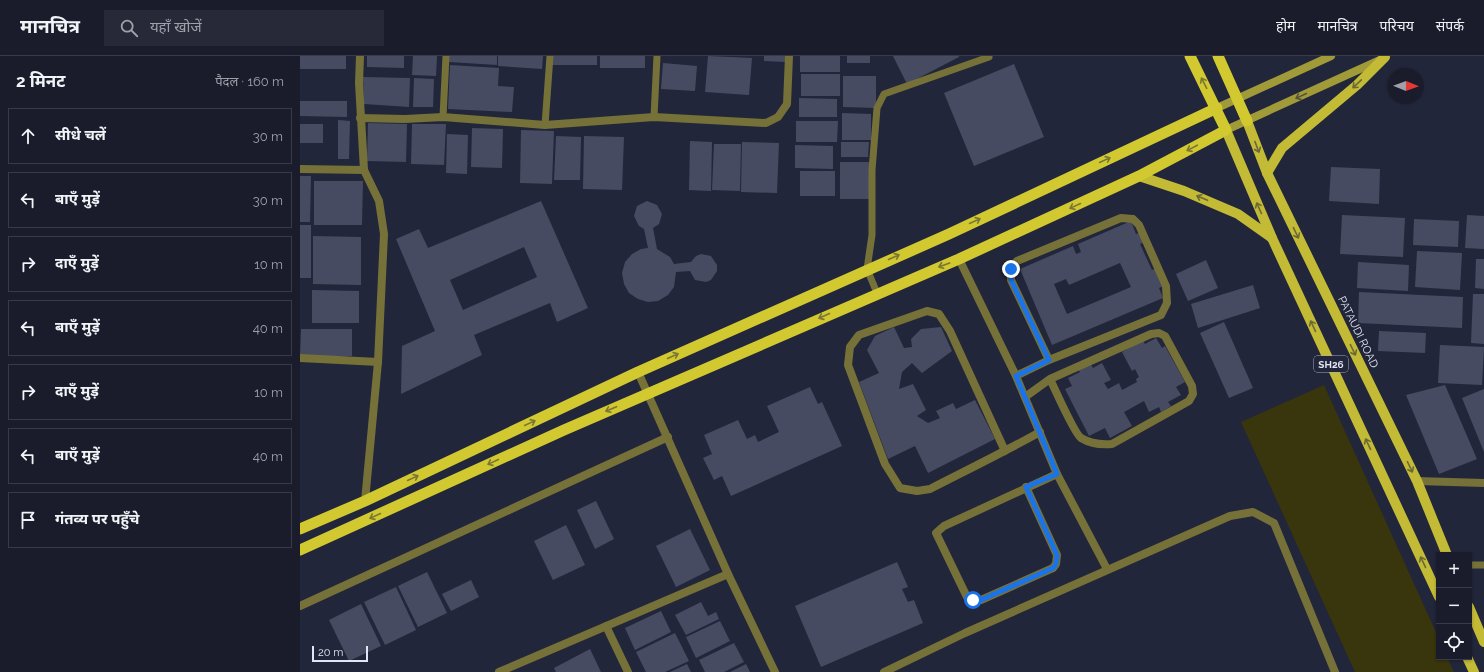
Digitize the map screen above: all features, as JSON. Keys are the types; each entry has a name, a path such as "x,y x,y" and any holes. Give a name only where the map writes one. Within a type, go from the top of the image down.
{"highway":[{"path":"1218,56 1247,120"},
{"path":"300,550 647,394 959,259 1139,176 1226,130 1192,57"},
{"path":"300,528 365,501 638,372 867,269 949,234 1217,108"}],"main road":[{"path":"1217,108 1331,56"},
{"path":"1226,130 1386,57"},
{"path":"1267,173 1282,148 1357,85 1386,57"},
{"name":"PATAUDI ROAD","path":"1247,120 1267,173 1416,481 1446,552"},
{"name":"SH26","path":"1226,130 1272,238 1436,591"},
{"path":"1139,176 1184,191 1238,214 1272,238"},
{"path":"1472,614 1484,642"},
{"path":"1468,660 1474,672"}],"street":[{"path":"360,56 360,118 364,170 379,201 384,234 378,362 365,501"},
{"path":"360,118 405,119 443,117 544,124 654,117 766,123 778,117 787,104 789,56"},
{"path":"300,169 364,170"},
{"path":"1016,376 1049,360 1161,315 1166,304 1166,286 1139,225 1132,219 1121,218 1024,258 1017,261 1011,269 1011,280 1049,360"},
{"path":"959,259 1016,376 1057,474 1107,569"},
{"path":"1004,451 950,331 939,314 927,311 859,335 850,347 848,364 885,464 900,488 917,492 930,489 1004,451 1040,432"},
{"path":"1025,397 1050,379 1151,334 1160,333 1165,336 1192,386 1193,394 1189,401 1112,444 1102,445 1090,442 1080,437 1050,379"},
{"path":"300,358 378,362"},
{"path":"638,372 728,574 775,672"},
{"path":"300,606 668,437"},
{"path":"1026,487 1057,555 1056,564 1053,568 981,600 973,600 966,597 936,532 944,526 1026,487 1057,474"},
{"path":"1416,481 1484,484"},
{"path":"884,672 965,633 1107,569 1230,516 1253,512 1274,523 1335,672"},
{"path":"499,672 728,574"},
{"path":"606,626 628,672"}],"lane":[{"path":"443,117 446,56"},
{"path":"544,124 550,56"},
{"path":"654,117 657,56"},
{"path":"878,293 867,269 872,235 872,170 877,108 884,94 989,57"},
{"path":"1472,565 1484,565"}],"shaded area":[{"path":"1324,385 1436,632 1436,660 1448,660 1454,672 1355,672 1241,422"}],"building":[{"path":"300,56 346,56 346,69 300,69"},
{"path":"367,56 404,56 404,68 367,67"},
{"path":"413,56 437,56 436,76 412,75"},
{"path":"449,56 497,56 497,65 449,62"},
{"path":"498,56 543,56 542,69 498,66"},
{"path":"552,56 597,56 597,65 552,65"},
{"path":"600,56 645,56 645,68 600,68"},
{"path":"708,56 752,58 749,95 705,92"},
{"path":"764,56 786,56 786,62 764,61"},
{"path":"800,56 840,56 840,72 800,72"},
{"path":"847,56 870,56 870,63 847,63"},
{"path":"893,56 959,56 959,57 907,84"},
{"path":"663,63 697,66 695,91 661,89"},
{"path":"1014,64 1044,137 974,166 944,93"},
{"path":"450,65 499,68 498,86 514,87 512,112 448,109"},
{"path":"801,74 840,74 840,96 801,96"},
{"path":"843,76 876,76 876,108 843,107"},
{"path":"363,77 410,78 409,107 364,104"},
{"path":"414,78 434,79 433,107 413,107"},
{"path":"799,98 837,99 837,117 799,117"},
{"path":"300,101 347,101 347,117 300,116"},
{"path":"842,113 871,114 871,140 842,140"},
{"path":"338,120 350,121 349,159 338,159"},
{"path":"796,121 838,121 837,142 796,142"},
{"path":"368,123 407,124 406,162 367,161"},
{"path":"300,124 323,124 323,143 300,143"},
{"path":"412,124 446,124 444,165 411,164"},
{"path":"472,128 503,129 502,168 471,167"},
{"path":"521,130 554,131 552,184 520,183"},
{"path":"447,134 468,135 467,174 446,173"},
{"path":"556,136 581,137 580,180 554,180"},
{"path":"584,136 624,137 622,190 583,189"},
{"path":"690,141 712,142 711,191 689,190"},
{"path":"742,142 779,143 777,193 741,192"},
{"path":"841,142 869,142 868,157 841,157"},
{"path":"714,144 741,144 740,191 712,190"},
{"path":"795,145 833,146 833,169 795,168"},
{"path":"840,162 869,162 869,199 840,199"},
{"path":"1331,167 1380,169 1379,204 1329,201"},
{"path":"800,171 835,171 835,196 800,196"},
{"path":"300,176 311,176 310,222 300,222"},
{"path":"314,181 363,181 362,225 314,225"},
{"path":"541,201 588,308 557,322 550,303 474,335 482,355 401,394 402,346 435,331 396,239 419,229 428,248","holes":["524,247 537,277 463,310 450,280"]},
{"path":"647,201 657,205 662,214 659,224 653,228 657,249 670,257 674,264 691,262 696,256 701,254 711,256 717,265 717,271 711,280 706,282 695,280 690,271 676,272 674,287 668,295 658,301 648,302 638,299 629,293 624,284 622,273 625,262 632,254 641,249 648,248 644,229 639,226 634,216 637,206"},
{"path":"1342,215 1405,218 1403,257 1340,254"},
{"path":"1467,215 1484,216 1484,249 1465,248"},
{"path":"1414,219 1459,221 1458,247 1413,245"},
{"path":"1131,221 1136,234 1139,233 1143,243 1140,244 1152,270 1156,268 1164,286 1159,288 1163,298 1052,345 1020,269 1073,246 1076,254 1081,252 1078,244","holes":["1120,263 1131,287 1067,314 1054,284 1066,279 1069,285"]},
{"path":"300,225 311,225 311,278 300,278"},
{"path":"313,236 361,237 361,285 313,284"},
{"path":"1417,251 1462,253 1460,290 1415,287"},
{"path":"1476,259 1484,259 1484,289 1475,288"},
{"path":"1206,260 1218,288 1188,301 1176,274"},
{"path":"1358,262 1409,265 1408,291 1357,288"},
{"path":"1253,285 1260,308 1198,328 1191,304"},
{"path":"312,290 359,291 359,323 312,323"},
{"path":"1359,292 1463,297 1462,328 1358,323"},
{"path":"1473,294 1484,294 1484,344 1471,343"},
{"path":"1224,322 1253,388 1229,398 1200,333"},
{"path":"894,327 904,348 912,347 911,339 921,329 941,327 952,351 922,373 912,363 902,372 899,389 913,384 926,410 917,416 928,423 940,418 936,411 953,403 956,409 975,400 995,439 928,473 915,446 888,459 859,382 879,373 867,350 875,336"},
{"path":"301,329 352,329 352,356 300,356"},
{"path":"1379,331 1426,333 1425,353 1378,351"},
{"path":"1156,338 1162,348 1165,346 1185,382 1176,387 1181,395 1168,402 1171,406 1161,412 1159,407 1149,412 1144,401 1124,412 1132,426 1110,438 1105,428 1089,436 1065,389 1072,386 1068,378 1080,372 1078,369 1090,363 1093,368 1102,363 1111,380 1104,383 1108,389 1119,383 1122,390 1137,382 1136,379 1139,377 1135,369 1132,371 1122,352 1129,348 1128,346 1142,339 1145,344"},
{"path":"1440,345 1484,347 1482,385 1438,383"},
{"path":"1445,385 1477,459 1439,474 1406,395"},
{"path":"810,387 818,404 822,402 842,446 731,496 722,476 714,480 703,458 712,454 704,435 738,420 747,439 755,435 758,442 779,432 767,406"},
{"path":"1484,389 1484,452 1462,398"},
{"path":"596,501 614,539 595,549 577,510"},
{"path":"566,525 585,565 553,580 534,541"},
{"path":"690,529 710,570 676,587 656,546"},
{"path":"897,562 908,587 902,589 908,602 914,600 923,623 821,667 795,606"},
{"path":"427,572 447,613 418,627 398,586"},
{"path":"471,580 479,597 451,611 442,594"},
{"path":"396,587 416,630 385,645 364,602"},
{"path":"701,602 708,616 716,612 719,619 686,635 675,615"},
{"path":"361,604 381,646 349,661 329,620"},
{"path":"661,611 671,632 635,650 625,628"},
{"path":"720,621 730,641 696,658 686,637"},
{"path":"675,633 689,661 665,672 646,672 636,652"},
{"path":"734,643 744,662 724,672 705,672 699,660"},
{"path":"590,649 601,672 556,672 554,668"},
{"path":"687,664 691,672 670,672"},
{"path":"746,664 750,672 730,672"}],"route":[{"path":"973,600 981,600 1053,568 1056,564 1057,555 1026,487 1057,474 1016,376 1049,360 1011,280 1011,269"}]}
